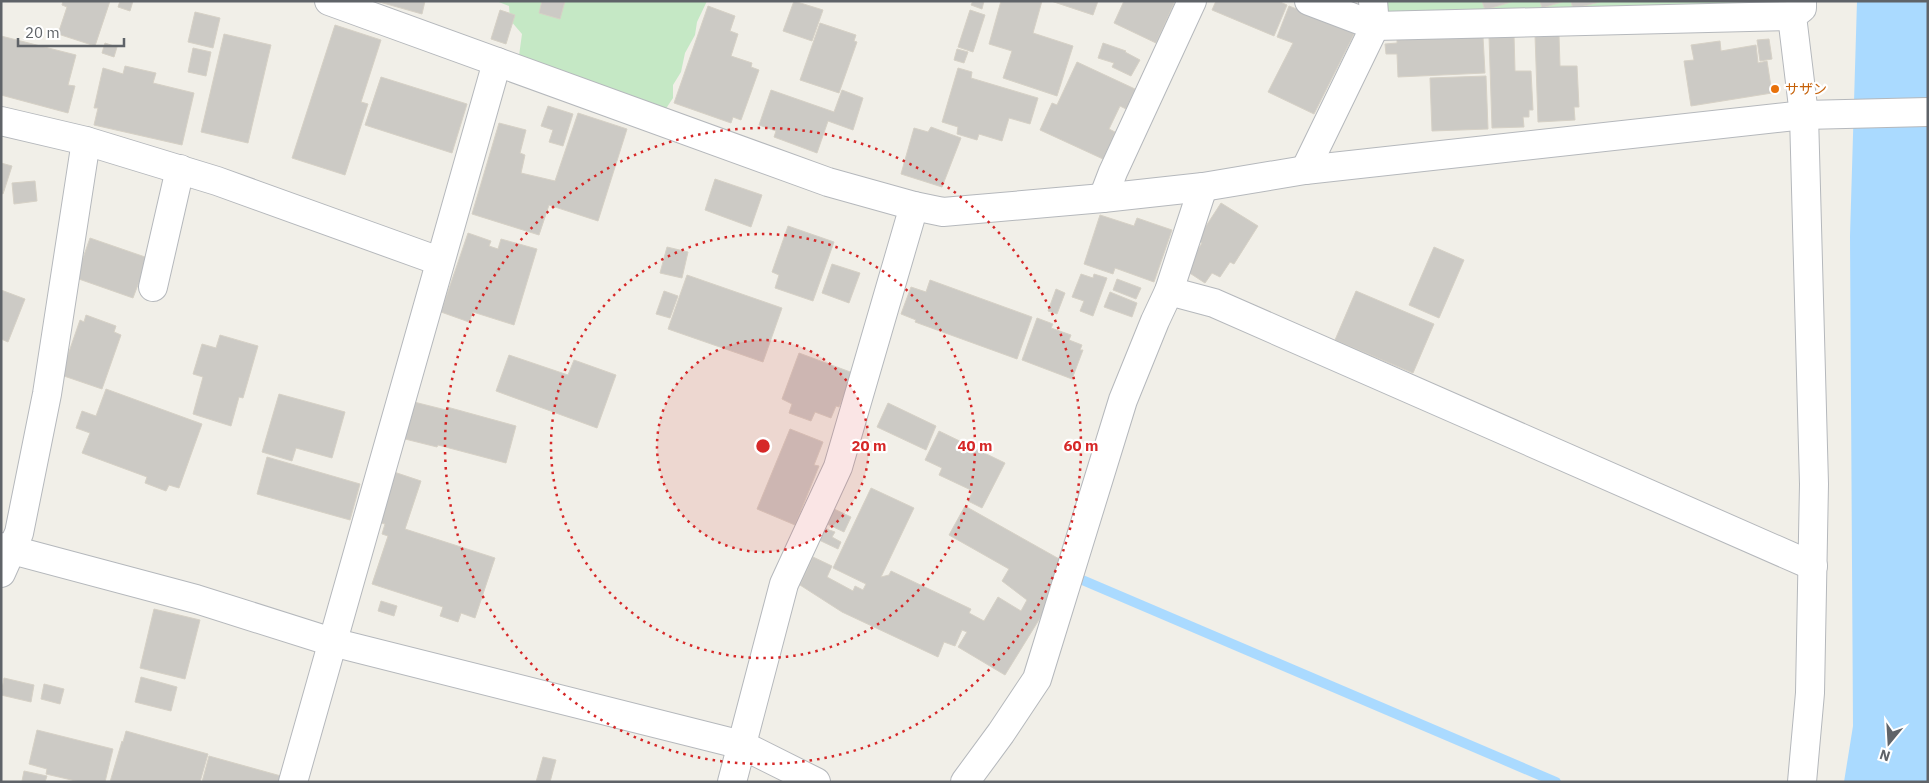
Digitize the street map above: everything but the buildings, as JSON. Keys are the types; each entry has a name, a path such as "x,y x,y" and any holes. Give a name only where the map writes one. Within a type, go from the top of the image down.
{"street":[{"path":"329,1 828,182 914,206 943,212 1202,187 1305,170 1804,115 1928,112"},
{"path":"1103,198 1113,172 1192,1"},
{"path":"1309,1 1374,14 1797,8 1804,115 1814,484 1810,693 1802,782"},
{"path":"1305,170 1374,14"},
{"path":"294,782 439,261 497,62"},
{"path":"1,121 86,141 226,184 439,261"},
{"path":"86,141 47,394 19,533 4,557 196,600 332,642 742,745 816,782"},
{"path":"153,287 180,170"},
{"path":"965,782 1002,733 1037,679 1123,400 1169,291 1202,187"},
{"path":"732,782 784,584 838,466 914,206"},
{"path":"1169,291 1214,303 1813,566"}],"green space":[{"path":"496,1 707,1 697,22 695,35 685,53 681,72 673,85 673,98 663,113 518,63 522,34 510,20 509,6"},
{"path":"1384,1 1776,1 1385,16"}],"water":[{"path":"1857,1 1928,1 1928,782 1844,782 1853,726 1850,236"}],"waterway":[{"path":"1080,579 1556,782"}],"place":[{"name":"サザン","path":"1775,89"}]}
